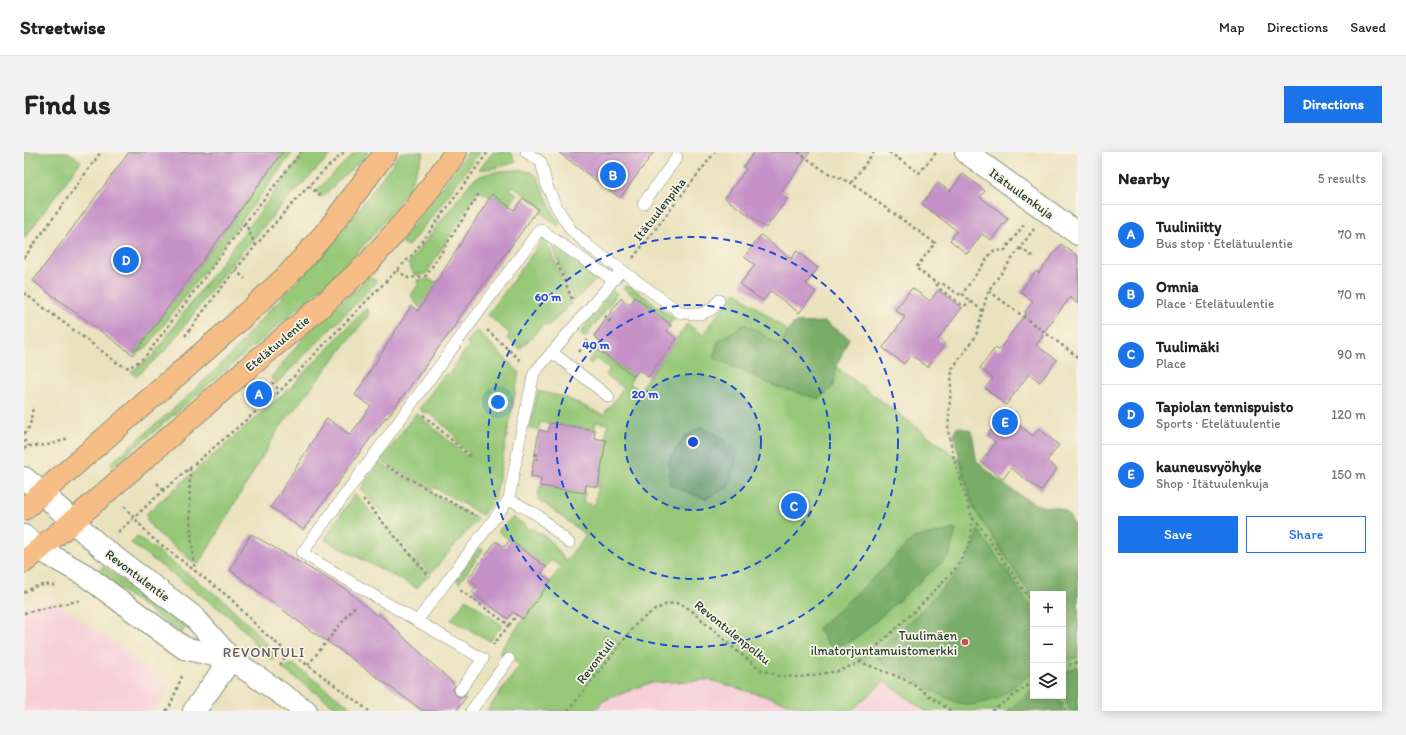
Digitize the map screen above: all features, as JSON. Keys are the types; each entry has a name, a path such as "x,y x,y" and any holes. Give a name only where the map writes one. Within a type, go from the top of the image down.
{"main road":[{"path":"24,509 232,328 288,275 328,230 386,152"},
{"name":"Etelätuulentie","path":"29,549 72,522 242,372 325,304 369,262 412,213 456,152"}],"street":[{"name":"Itätuulenkuja","path":"966,152 1078,234"},
{"name":"Revontulentie","path":"24,478 101,547 194,617 231,659 306,711"},
{"name":"Revontulentie","path":"29,549 85,575 184,648 231,659"},
{"path":"194,711 231,659"}],"lane":[{"path":"526,152 541,162 547,186 556,206 571,230 590,247 681,312 688,314 700,314 711,310 720,300"},
{"path":"642,204 677,157"},
{"path":"460,690 483,659 302,553 540,229 612,280"},
{"path":"417,621 509,499 534,373 622,270"},
{"path":"552,352 609,397"},
{"path":"509,499 539,516 569,543"},
{"path":"471,711 509,658"}],"path":[{"path":"24,258 101,152"},
{"path":"24,293 120,364 129,368 145,357 245,223 301,152"},
{"path":"182,340 235,270 309,186 344,152"},
{"path":"101,547 190,467 280,391 333,334 414,253 488,152"},
{"name":"Itätuulenpiha","path":"633,258 715,152"},
{"path":"798,152 826,172 851,183 935,243 916,268 936,283 940,289 962,305 966,305 971,302"},
{"path":"851,183 874,152"},
{"path":"888,152 919,173 936,153"},
{"path":"309,186 320,196"},
{"path":"397,270 408,278 426,276 479,194"},
{"path":"963,294 992,252 995,250 1005,250 1026,222"},
{"path":"245,223 256,246"},
{"path":"1030,600 982,528 972,516 954,459 948,431 952,369 976,336 988,291 1035,227"},
{"path":"544,231 580,318"},
{"path":"1020,248 1035,258"},
{"path":"235,270 245,279"},
{"path":"936,283 943,284 958,294 963,294 982,311"},
{"path":"988,291 1078,357"},
{"path":"605,316 610,320 607,325"},
{"path":"475,319 534,373"},
{"path":"272,382 280,391"},
{"path":"411,404 471,457"},
{"path":"24,434 30,426 33,406"},
{"path":"24,449 28,446 44,446 71,436"},
{"path":"66,439 82,458"},
{"path":"24,442 28,446"},
{"path":"533,454 538,454 537,460"},
{"path":"372,458 490,524"},
{"path":"190,467 190,522 195,571"},
{"path":"157,483 164,490"},
{"path":"352,486 441,590"},
{"path":"109,489 150,536 230,598 261,630 288,653 308,665 369,711"},
{"name":"Revontulenpolku","path":"637,622 653,611 667,604 676,603 691,610 738,652 760,669 779,676 800,677 839,671 860,662 923,603 956,568 971,539 972,516"},
{"path":"24,593 32,588 47,584 61,587 76,571"},
{"path":"458,589 509,625"},
{"path":"308,665 367,592"},
{"path":"24,613 84,600"},
{"path":"483,659 517,614"},
{"name":"Revontuli","path":"568,711 637,622"},
{"path":"860,662 908,681 951,711"},
{"path":"1066,666 1078,662"},
{"path":"166,711 170,706 182,676"},
{"path":"992,711 1030,684"},
{"path":"1062,699 1066,711"}],"shaded area":[{"path":"54,601 126,651 169,688 153,711 24,711 24,607"},
{"path":"710,680 815,711 595,711 603,701 649,683"},
{"path":"884,681 925,711 851,711"}],"green space":[{"path":"24,152 68,152 81,161 24,239"},
{"path":"283,152 293,152 147,347 133,355"},
{"path":"305,152 333,152 284,203 224,273 167,349 136,377 131,372 153,356 190,304"},
{"path":"355,152 369,152 322,197 316,191"},
{"path":"401,152 424,152 407,191 378,229 350,261 326,284 252,348 244,339 264,315 329,247"},
{"path":"468,152 480,152 408,246 403,244 402,240"},
{"path":"493,152 511,152 516,162 495,168 479,170"},
{"path":"519,170 531,172 537,176 553,213 560,224 558,226 541,213 543,208 513,186 510,189 517,194 509,206 492,194 490,197 478,190 426,274 415,275 408,264 471,182 476,178 487,174 500,171"},
{"path":"543,239 547,243 572,303 548,326 544,324 520,349 507,338 510,334 488,315"},
{"path":"552,246 597,279 574,301"},
{"path":"370,276 377,282 276,384 271,378 308,332"},
{"path":"427,279 436,282 453,295 429,315 417,305 411,295 418,285 417,280"},
{"path":"625,286 631,287 675,319 670,324 623,288"},
{"path":"612,290 617,294 585,338 580,334"},
{"path":"736,292 1078,548 1078,711 925,711 884,681 851,711 815,711 710,680 649,683 603,701 594,711 487,711 520,665 499,652 561,567 551,560 546,567 498,531 513,517 527,526 526,528 530,530 531,528 549,539 566,561 586,535 538,499 540,486 585,493 583,503 595,505 608,424 596,422 595,430 540,422 538,430 529,428 538,391 564,397 603,415 624,388 606,375 610,369 596,358 591,364 588,362 597,349 634,376 629,383 639,390 687,324 703,335"},
{"path":"366,308 369,311 368,316 278,430 199,564 193,562 153,529 147,520 147,513 288,390"},
{"path":"825,322 849,338 836,367 834,386 819,399 774,386 713,358 719,340 745,324 780,345 794,323"},
{"path":"477,330 519,372 495,499 482,515 435,488 432,490 381,461 416,413 467,456 470,455 455,441 457,438 429,412 426,412 425,414 419,409 445,374 448,375 469,345 467,342"},
{"path":"243,341 250,349 114,466 111,463 196,389"},
{"path":"702,427 721,437 738,452 729,487 705,499 670,485 669,460 685,436"},
{"path":"959,427 971,431 977,462 1005,485 1036,504 1061,509 1068,514 1071,519 1078,534 1078,657 1066,660 1066,591 1030,591 1030,593 974,509 954,436 955,430"},
{"path":"379,463 478,519 430,574 384,522 387,519 361,489"},
{"path":"354,495 356,495 374,514 428,576 417,588 325,540"},
{"path":"956,529 949,556 854,640 832,648 817,629 880,572 913,538"},
{"path":"977,531 979,531 1030,606 1030,674 998,698 979,704 968,705 956,702 941,695 883,664 879,660 878,656 881,648 922,610 961,568 975,543"},
{"path":"137,536 227,603 276,652 273,660 269,659 256,647 252,639 234,620 131,543"},
{"path":"479,547 483,550 459,583 456,580"},
{"path":"103,566 186,627 181,634 98,573"},
{"path":"466,599 502,625 490,641 451,620"},
{"path":"293,664 356,711 341,711 283,669"},
{"path":"1078,667 1078,711 1070,711 1066,699 1066,672"},
{"path":"1030,692 1030,699 1059,699 1063,711 1007,711"}],"building":[{"path":"129,152 283,152 133,355 33,281"},
{"path":"558,152 654,152 620,198"},
{"path":"754,152 810,152 782,191 789,196 766,228 725,198 746,169 743,167"},
{"path":"963,174 985,191 980,197 1008,218 991,240 982,234 967,254 950,240 957,231 922,204 938,183 950,191"},
{"path":"492,194 514,210 523,198 538,209 457,321 458,322 303,530 271,507 327,418 350,435 371,406 355,395 411,306 418,311"},
{"path":"761,235 791,259 797,251 818,268 806,284 816,292 799,313 771,291 763,301 740,284 755,265 744,257"},
{"path":"1061,244 1078,256 1078,304 1070,297 1036,345 1057,360 1040,382 1029,374 1006,405 985,388 993,378 980,368 995,348 999,350 1026,313 1025,312 1033,301 1020,292 1036,271 1039,273"},
{"path":"912,288 930,301 938,290 962,308 938,339 945,344 928,367 911,355 904,364 883,348 905,317 895,310"},
{"path":"635,297 671,325 667,331 677,339 648,377 639,370 634,376 597,349 602,343 594,336 621,298 630,305"},
{"path":"1004,414 1033,436 1039,429 1059,445 1047,461 1057,469 1041,491 1011,468 1003,479 981,462 996,442 987,436"},
{"path":"550,423 595,430 594,438 606,440 598,487 586,485 585,493 540,486 541,478 531,476 539,430 548,432"},
{"path":"251,534 347,590 377,616 379,614 455,685 453,690 456,695 460,697 465,695 467,696 456,711 423,711 340,650 311,631 230,570"},
{"path":"510,540 546,567 541,574 551,581 523,619 513,612 508,619 472,592 477,585 468,579 496,541 504,547"}],"place":[{"name":"Omnia","path":"613,175"},
{"name":"Tapiolan tennispuisto","path":"126,260"},
{"name":"Tuuliniitty","path":"259,394"},
{"name":"kauneusvyöhyke","path":"1005,422"},
{"name":"Tuulimäki","path":"794,506"},
{"name":"Tuulimäen ilmatorjuntamuistomerkki","path":"965,642"}],"district":[{"name":"REVONTULI","path":"264,652"}]}
